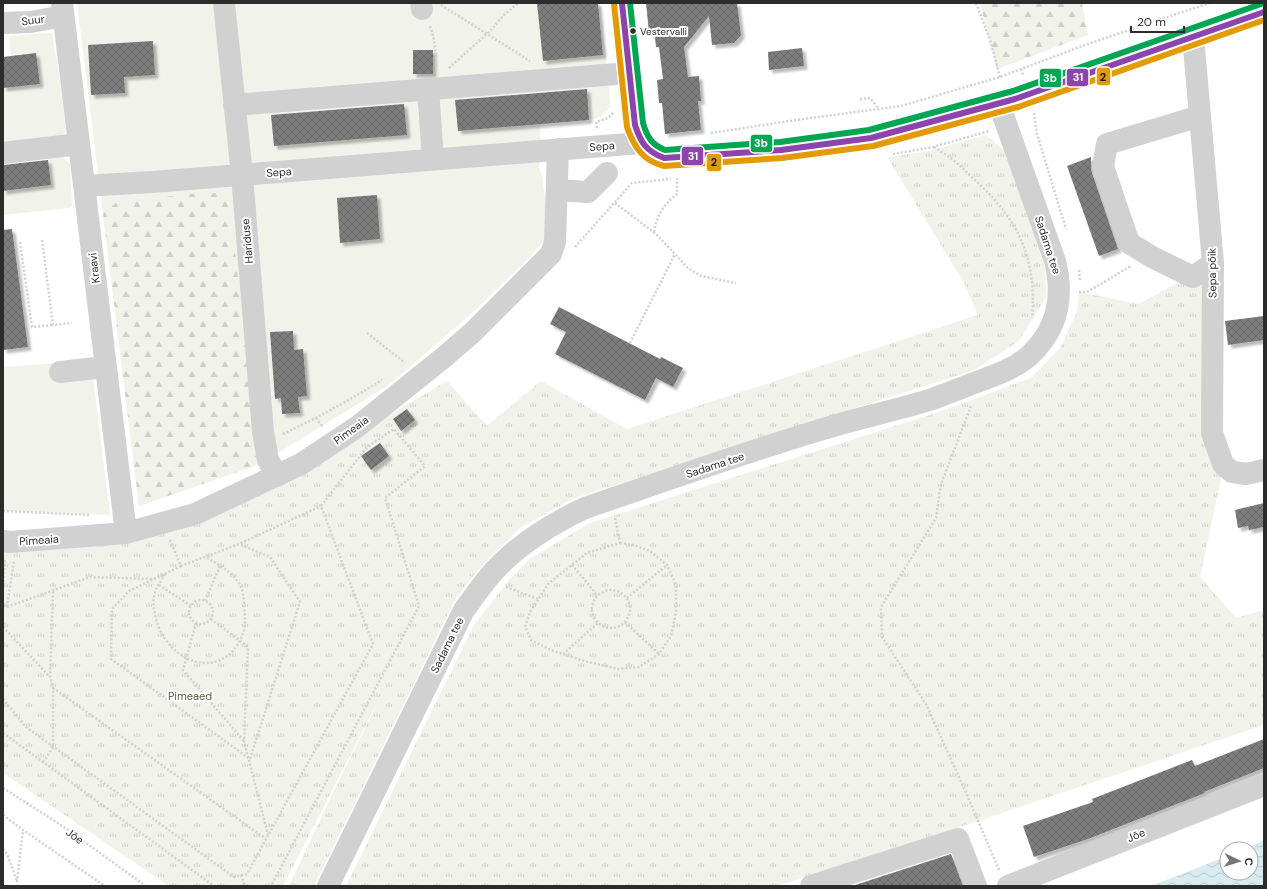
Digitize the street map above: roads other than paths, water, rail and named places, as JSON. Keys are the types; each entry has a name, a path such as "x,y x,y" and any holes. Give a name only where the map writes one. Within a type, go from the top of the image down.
{"street":[{"name":"Hariduse","path":"224,3 242,175 263,432 268,460 277,476"},
{"path":"622,3 635,125 641,143 651,153 664,158 781,150 871,138 999,104 1264,12"},
{"name":"Suur","path":"3,23 31,22 63,9"},
{"name":"Kraavi","path":"63,9 126,533"},
{"name":"Sepa põik","path":"1193,37 1213,263 1212,433 1223,464 1232,472 1246,474 1264,470"},
{"path":"234,105 629,73"},
{"path":"433,159 434,88"},
{"name":"Sadama tee","path":"328,886 464,610 494,570 531,538 550,526 585,508 824,428 929,400 991,377 1018,364 1041,344 1051,327 1058,308 1060,292 1059,276 999,104"},
{"path":"1200,116 1107,144 1103,166 1129,243 1152,257 1193,277 1213,263"},
{"name":"Sepa","path":"84,186 641,143"},
{"path":"3,153 79,144"},
{"name":"Pimeaia","path":"9,547 10,542 126,533 195,514 301,464 357,427 472,333 551,254 555,242 558,149"},
{"path":"557,190 588,192 607,173"},
{"path":"60,372 105,367"},
{"name":"Jõe","path":"1004,879 1264,785"},
{"path":"811,886 958,839 976,886"}],"water":[{"path":"1264,840 1264,886 1151,886 1219,859 1219,881 1259,881 1259,843"}],"place":[{"name":"Vestervalli","path":"633,31"}],"park label":[{"name":"Pimeaed","path":"190,696"}]}
